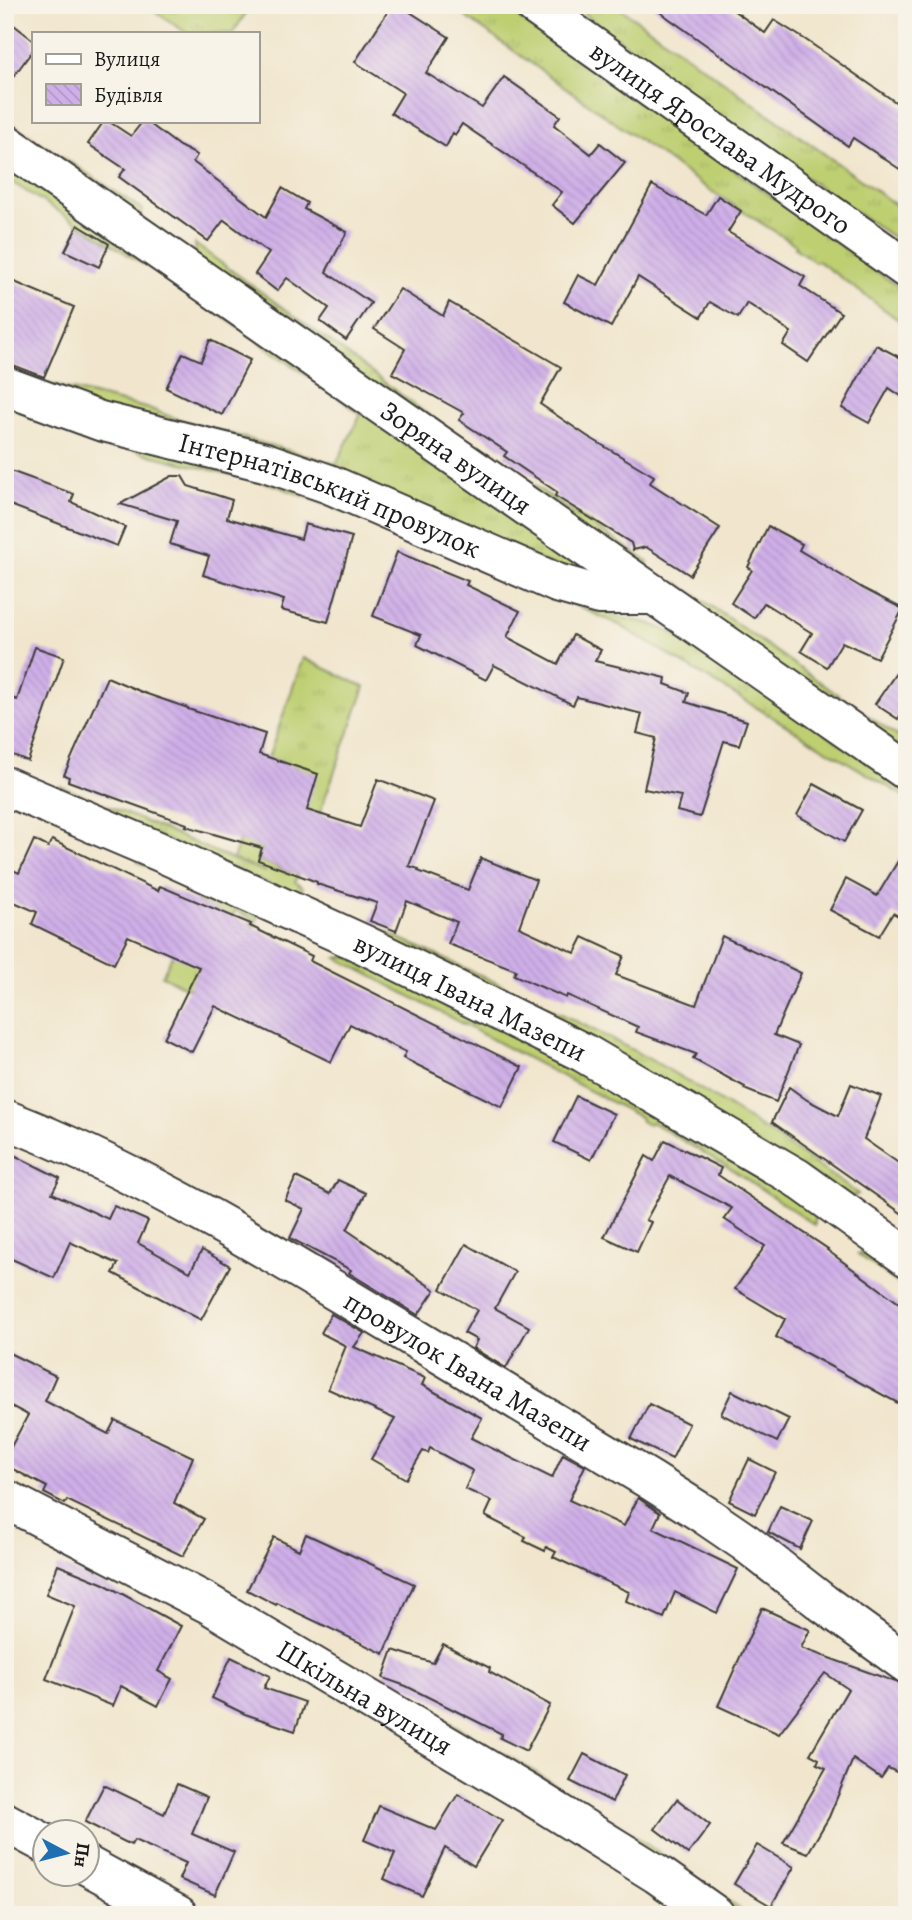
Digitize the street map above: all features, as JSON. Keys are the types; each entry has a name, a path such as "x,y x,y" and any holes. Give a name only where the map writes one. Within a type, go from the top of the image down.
{"street":[{"name":"вулиця Ярослава Мудрого","path":"534,5 907,269"},
{"name":"Зоряна вулиця","path":"5,143 907,771"},
{"name":"Інтернатівський провулок","path":"5,386 100,421 265,462 329,484 556,583 599,595 653,595"},
{"name":"вулиця Івана Мазепи","path":"5,786 158,851 363,944 584,1053 797,1178 907,1257"},
{"name":"провулок Івана Мазепи","path":"5,1119 167,1193 253,1241 550,1420 705,1514 907,1664"},
{"name":"Шкільна вулиця","path":"5,1499 207,1603 530,1795 657,1874 715,1915"},
{"path":"5,1822 32,1836"},
{"path":"102,1874 178,1915"}],"green space":[{"path":"158,5 251,5 234,32 186,32 154,11"},
{"path":"449,5 502,5 907,293 907,326 818,261 815,262 795,248 796,245 711,191"},
{"path":"572,5 616,5 907,213 907,247 672,85 631,48"},
{"path":"5,111 12,115 9,122 140,208 143,211 140,216 5,129"},
{"path":"5,159 616,586 5,379 5,367 49,384 154,410 336,464 361,414 196,297 5,178"},
{"path":"195,244 421,410 648,562 645,567 638,568 220,284 199,261"},
{"path":"5,406 263,471 619,617 666,630 703,649 907,789 907,798 619,625 533,585 275,485 153,456"},
{"path":"678,583 907,743 907,760 677,591"},
{"path":"303,658 365,687 295,882 303,887 301,892 305,894 301,898 60,794 60,786 231,859 266,872 233,859","holes":["267,834 290,872 258,860"]},
{"path":"137,861 259,916 217,1002 162,976 202,893","holes":["235,910 253,919 223,979 231,919"]},
{"path":"369,924 553,1010 662,1066 762,1128 858,1194 853,1197 371,931"},
{"path":"347,956 521,1038 774,1181 815,1213 815,1225 731,1169 651,1122 648,1125 641,1121 640,1117 337,958"},
{"path":"870,1252 907,1275 907,1290 858,1254"},
{"path":"398,1692 540,1775 626,1830 748,1915 732,1915 399,1700"}],"building":[{"path":"392,5 399,5 449,37 426,73 482,108 504,77 560,116 554,125 591,154 600,143 625,163 575,223 552,205 562,192 462,124 455,135 453,133 446,147 391,113 403,93 355,62"},
{"path":"650,5 726,5 765,33 774,20 806,40 907,110 907,174 853,138 848,146"},
{"path":"5,18 32,39 32,51 5,88"},
{"path":"103,122 110,122 131,136 142,122 147,122 179,146 197,155 193,162 266,217 282,188 307,203 304,209 347,232 326,272 371,303 346,340 320,321 329,308 287,278 277,291 255,274 269,253 224,220 208,241 119,177 125,169 88,144"},
{"path":"652,185 706,215 718,196 741,211 728,232 805,277 800,286 841,313 808,362 783,345 791,332 747,303 738,318 710,302 701,317 638,277 611,327 564,302 578,275 598,285"},
{"path":"78,225 109,244 99,267 65,251"},
{"path":"5,278 74,307 44,377 5,362"},
{"path":"400,289 443,316 449,302 561,367 540,404 654,476 650,483 720,528 690,575 646,547 633,550 631,543 555,496 557,492 504,456 507,452 459,420 464,413 392,373 405,349 374,329"},
{"path":"210,340 250,360 222,415 166,388 183,353 201,361"},
{"path":"876,345 907,361 907,400 889,388 869,423 842,408"},
{"path":"5,469 74,494 71,502 125,527 117,546 5,503"},
{"path":"172,476 182,476 188,486 232,500 227,518 301,539 305,524 352,537 328,622 281,610 284,600 203,575 209,556 170,544 177,521 120,504"},
{"path":"768,526 802,544 799,550 903,609 877,658 842,642 827,667 801,651 812,633 764,603 754,618 731,603 752,570 748,567"},
{"path":"397,552 468,581 466,585 520,611 507,637 558,664 573,635 601,650 595,661 666,678 665,684 689,693 686,702 747,721 739,745 724,741 700,817 677,811 681,796 644,789 656,738 637,733 642,714 577,697 573,705 494,665 486,680 417,645 421,635 373,616"},
{"path":"35,647 64,657 28,761 5,752 5,695 17,700"},
{"path":"907,657 907,705 898,719 875,704"},
{"path":"107,677 188,709 265,734 259,754 318,774 307,810 360,827 378,779 434,801 409,866 468,890 481,858 536,880 519,927 575,953 583,937 624,956 616,975 696,1005 722,936 801,973 774,1035 799,1045 776,1102 744,1089 745,1087 693,1059 696,1054 636,1032 638,1027 514,975 516,970 448,944 457,922 407,901 396,931 370,921 377,903 317,884 258,860 262,848 186,826 187,824 68,781 69,777 64,775"},
{"path":"814,784 862,810 844,842 797,815"},
{"path":"34,840 48,847 52,840 158,891 160,886 251,924 250,926 312,956 310,961 522,1067 502,1107 403,1058 406,1052 350,1024 331,1062 215,1006 192,1052 164,1038 199,967 128,936 114,964 32,924 37,912 5,898 5,866 19,873"},
{"path":"907,846 907,921 893,913 879,936 830,910 846,879 877,896"},
{"path":"851,1084 881,1096 864,1139 907,1169 907,1217 772,1122 789,1087 838,1116"},
{"path":"576,1096 614,1114 591,1160 554,1142"},
{"path":"665,1140 721,1168 718,1175 828,1249 907,1309 907,1408 776,1337 785,1319 735,1289 765,1246 724,1219 732,1208 670,1176 646,1220 651,1222 637,1252 604,1237 646,1156 654,1161"},
{"path":"12,1154 60,1178 52,1193 108,1219 114,1206 148,1221 138,1243 190,1272 202,1250 230,1266 201,1320 113,1273 118,1264 70,1242 54,1278 5,1256 5,1168"},
{"path":"296,1177 330,1194 338,1180 366,1193 347,1230 435,1290 418,1315 349,1273 351,1270 290,1238 304,1209 285,1200"},
{"path":"466,1244 515,1272 495,1308 529,1327 506,1368 473,1348 477,1340 464,1333 477,1310 441,1289"},
{"path":"331,1314 364,1333 354,1347 425,1378 422,1385 482,1418 471,1438 552,1478 563,1454 585,1466 569,1500 624,1526 638,1498 660,1513 653,1528 738,1569 717,1613 675,1592 664,1618 626,1601 629,1592 553,1557 556,1552 546,1547 545,1551 524,1541 526,1537 485,1516 492,1501 465,1489 473,1471 430,1448 428,1453 423,1451 406,1479 371,1459 395,1419 328,1389 346,1346 321,1333"},
{"path":"5,1351 56,1376 45,1401 108,1434 115,1420 193,1457 174,1503 204,1519 183,1556 67,1500 65,1504 44,1493 47,1487 5,1465 5,1458 28,1415 5,1403"},
{"path":"732,1391 789,1419 777,1442 721,1414"},
{"path":"649,1404 689,1424 672,1459 631,1439"},
{"path":"749,1459 775,1472 755,1514 729,1501"},
{"path":"780,1506 813,1521 800,1549 768,1532"},
{"path":"306,1534 414,1584 384,1654 247,1590 274,1537 299,1550"},
{"path":"58,1565 104,1584 181,1626 158,1671 172,1679 158,1706 121,1686 113,1706 46,1679 75,1606 46,1594"},
{"path":"762,1608 810,1630 801,1648 907,1686 907,1777 888,1768 881,1778 853,1759 829,1817 808,1853 783,1843 826,1768 817,1764 819,1759 810,1754 848,1689 825,1673 779,1734 718,1706"},
{"path":"443,1644 490,1668 489,1672 550,1705 526,1751 500,1738 502,1734 406,1686 383,1678 393,1650 433,1663"},
{"path":"231,1657 270,1676 264,1688 305,1702 295,1731 245,1714 212,1698"},
{"path":"584,1754 625,1775 612,1802 570,1781"},
{"path":"177,1784 207,1797 192,1834 234,1852 215,1895 179,1879 186,1863 134,1840 131,1845 102,1830 102,1818 87,1818 104,1785 164,1814"},
{"path":"458,1794 502,1820 474,1866 445,1848 422,1896 384,1879 395,1853 364,1840 379,1806 436,1830"},
{"path":"677,1799 710,1825 688,1854 655,1829"},
{"path":"757,1845 794,1867 771,1906 734,1884"}]}
